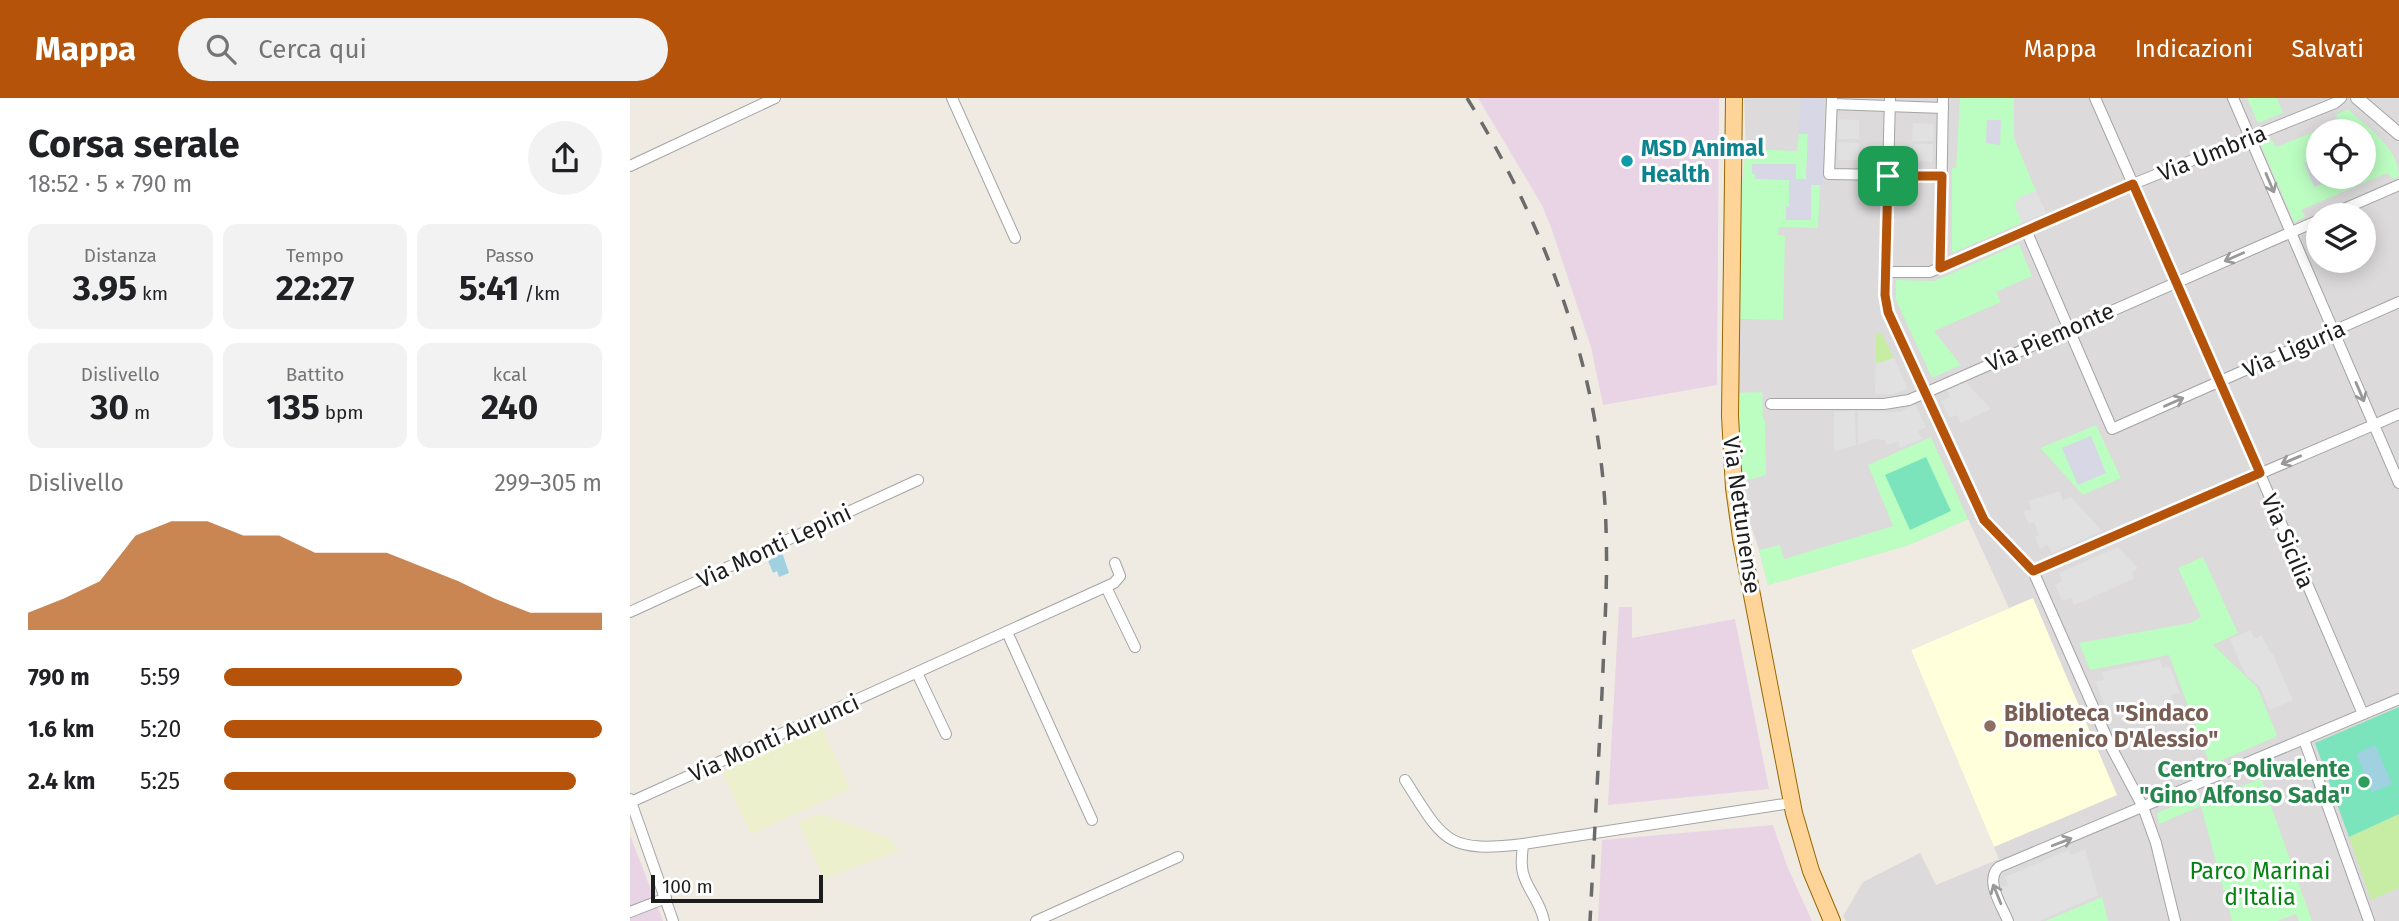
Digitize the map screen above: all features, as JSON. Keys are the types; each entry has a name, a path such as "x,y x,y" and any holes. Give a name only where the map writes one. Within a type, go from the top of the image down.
{"main road":[{"name":"Via Nettunense","path":"1734,98 1730,404 1732,476 1741,538 1791,803 1806,855 1832,921"}],"street":[{"path":"630,166 775,98"},
{"path":"952,98 1015,238"},
{"name":"Via Sicilia","path":"2095,98 2363,714"},
{"path":"2233,98 2399,483"},
{"name":"Via Umbria","path":"1886,272 1930,272 2341,98"},
{"path":"2357,98 2399,134"},
{"path":"1940,268 1942,176 1943,103 1832,101 1829,174 1942,176"},
{"path":"1890,102 1885,295 1888,312 1984,520 2033,571 2110,745 2143,807 2156,843 2175,921"},
{"path":"2358,203 2399,185"},
{"name":"Via Piemonte","path":"1771,404 1888,404 1909,400 2306,226"},
{"path":"2026,230 2069,329"},
{"name":"Via Liguria","path":"2069,329 2112,429 2399,302"},
{"path":"2033,571 2399,414"},
{"name":"Via Monti Lepini","path":"630,612 918,480"},
{"path":"1115,563 1119,579 1106,587 1135,647"},
{"name":"Via Monti Aurunci","path":"631,801 1106,587"},
{"path":"1007,632 1092,820"},
{"path":"917,673 946,734"},
{"path":"2008,921 1992,881 1994,872 1999,867 2399,699"},
{"path":"2304,740 2369,921"},
{"path":"1405,780 1436,827 1451,840 1476,848 1523,844 1791,803"},
{"path":"631,801 673,921"},
{"path":"1523,844 1523,875 1540,904 1544,921"},
{"path":"1035,921 1178,857"},
{"path":"630,912 666,898"}],"shaded area":[{"path":"1478,98 1719,98 1717,385 1603,405 1591,347 1542,205"},
{"path":"1744,98 2399,98 2399,921 1846,921 1843,916 1863,882 1920,853 1936,885 1999,859 1911,650 2009,608 1968,519 1909,545 1768,585 1737,483 1734,393 1740,319 1740,201 1746,149"},
{"path":"1801,98 1824,98 1823,185 1811,185 1811,220 1786,220 1789,180 1755,179 1752,164 1796,164 1796,179 1806,179 1808,134 1799,134"},
{"path":"1838,119 1859,120 1859,139 1838,139"},
{"path":"1987,120 2001,120 2000,145 1986,143"},
{"path":"1913,123 1934,124 1933,141 1912,141"},
{"path":"1838,142 1859,143 1858,160 1838,160"},
{"path":"1913,144 1933,144 1933,162 1912,161"},
{"path":"2036,191 2046,213 2022,223 2015,205 2018,198"},
{"path":"1894,358 1908,389 1894,394 1875,394 1876,364"},
{"path":"1966,382 1991,409 1961,423 1957,415 1949,418 1942,401 1950,397 1947,390"},
{"path":"1915,404 1926,427 1918,431 1922,439 1900,448 1898,441 1888,445 1885,440 1873,439 1858,445 1858,411 1900,412"},
{"path":"1855,411 1856,445 1834,451 1834,412"},
{"path":"2091,436 2106,473 2078,485 2062,448"},
{"path":"2060,491 2063,500 2071,497 2102,531 2052,553 2048,545 2040,549 2035,537 2039,535 2034,522 2029,524 2023,512 2031,509 2028,501"},
{"path":"2118,547 2138,568 2132,572 2134,579 2074,605 2071,598 2062,601 2055,585 2062,581 2059,573"},
{"path":"2033,598 2117,795 1994,847 1911,650"},
{"path":"1619,607 1632,607 1632,638 1735,619 1769,789 1608,805"},
{"path":"2251,630 2254,639 2262,635 2293,700 2270,710 2260,687 2245,674 2230,639"},
{"path":"2160,660 2162,668 2170,667 2180,693 2171,695 2173,703 2116,714 2114,705 2105,707 2095,681 2104,680 2102,672"},
{"path":"821,726 850,789 751,834 722,772"},
{"path":"821,814 891,839 898,851 824,879 798,822"},
{"path":"1773,825 1787,866 1812,921 1598,921 1602,840"},
{"path":"630,835 663,921 630,921"},
{"path":"2085,849 2098,895 2040,921 2014,921 2000,888 2008,885 2005,877 2069,850 2071,855"}],"green space":[{"path":"1960,98 2014,98 2014,138 2036,191 2019,198 2015,205 2022,223 1952,253 1952,168 1956,168"},
{"path":"2247,98 2277,98 2283,113 2258,123"},
{"path":"2348,109 2359,119 2339,119 2335,115"},
{"path":"1799,134 1808,134 1806,179 1811,185 1820,185 1818,228 1779,227 1778,235 1785,236 1783,320 1740,319 1740,201 1746,149 1797,151"},
{"path":"2306,135 2306,189 2350,189 2317,203 2306,203 2306,208 2301,210 2306,217 2294,222 2261,145 2272,140 2276,147"},
{"path":"2376,135 2388,147 2398,166 2399,176 2393,179 2387,173 2376,178"},
{"path":"2019,244 2032,276 1996,292 2001,302 1934,331 1961,365 1932,378 1896,300 1896,280 1934,281"},
{"path":"1876,334 1882,334 1894,358 1876,364"},
{"path":"1762,392 1766,475 1737,483 1734,393"},
{"path":"2096,425 2121,478 2083,495 2040,448"},
{"path":"1931,437 1968,519 1909,545 1768,585 1759,550 1780,545 1784,559 1893,526 1868,465"},
{"path":"1926,457 1951,511 1910,530 1885,475"},
{"path":"2203,557 2238,633 2213,645 2257,687 2277,735 2210,765 2169,655 2090,670 2079,643 2190,623 2201,617 2178,568"},
{"name":"Centro Polivalente \"Gino Alfonso Sada\"","path":"2399,707 2399,814 2349,837 2315,743"},
{"name":"Parco Marinai d'Italia","path":"2261,778 2312,921 2299,921 2296,914 2277,921 2232,921 2201,806 2159,824 2157,813 2198,795 2202,803"},
{"path":"2399,814 2399,888 2371,900 2349,837"},
{"path":"2102,897 2108,921 2045,921"}],"water":[{"path":"782,552 789,573 779,577 777,571 773,573 767,558"},
{"path":"2375,745 2392,784 2372,792 2356,754"}],"railway":[{"path":"1467,98 1495,147 1545,250 1565,304 1594,414 1602,471 1606,569 1590,921"}],"place":[{"name":"MSD Animal Health","path":"1627,161"},
{"name":"Biblioteca \"Sindaco Domenico D'Alessio\"","path":"1990,726"},
{"name":"Centro Polivalente \"Gino Alfonso Sada\"","path":"2364,782"}],"route":[{"path":"1888,176 1942,176 1940,268 2133,184 2260,473 2033,571 1984,520 1888,312 1885,295 1888,176"}]}
